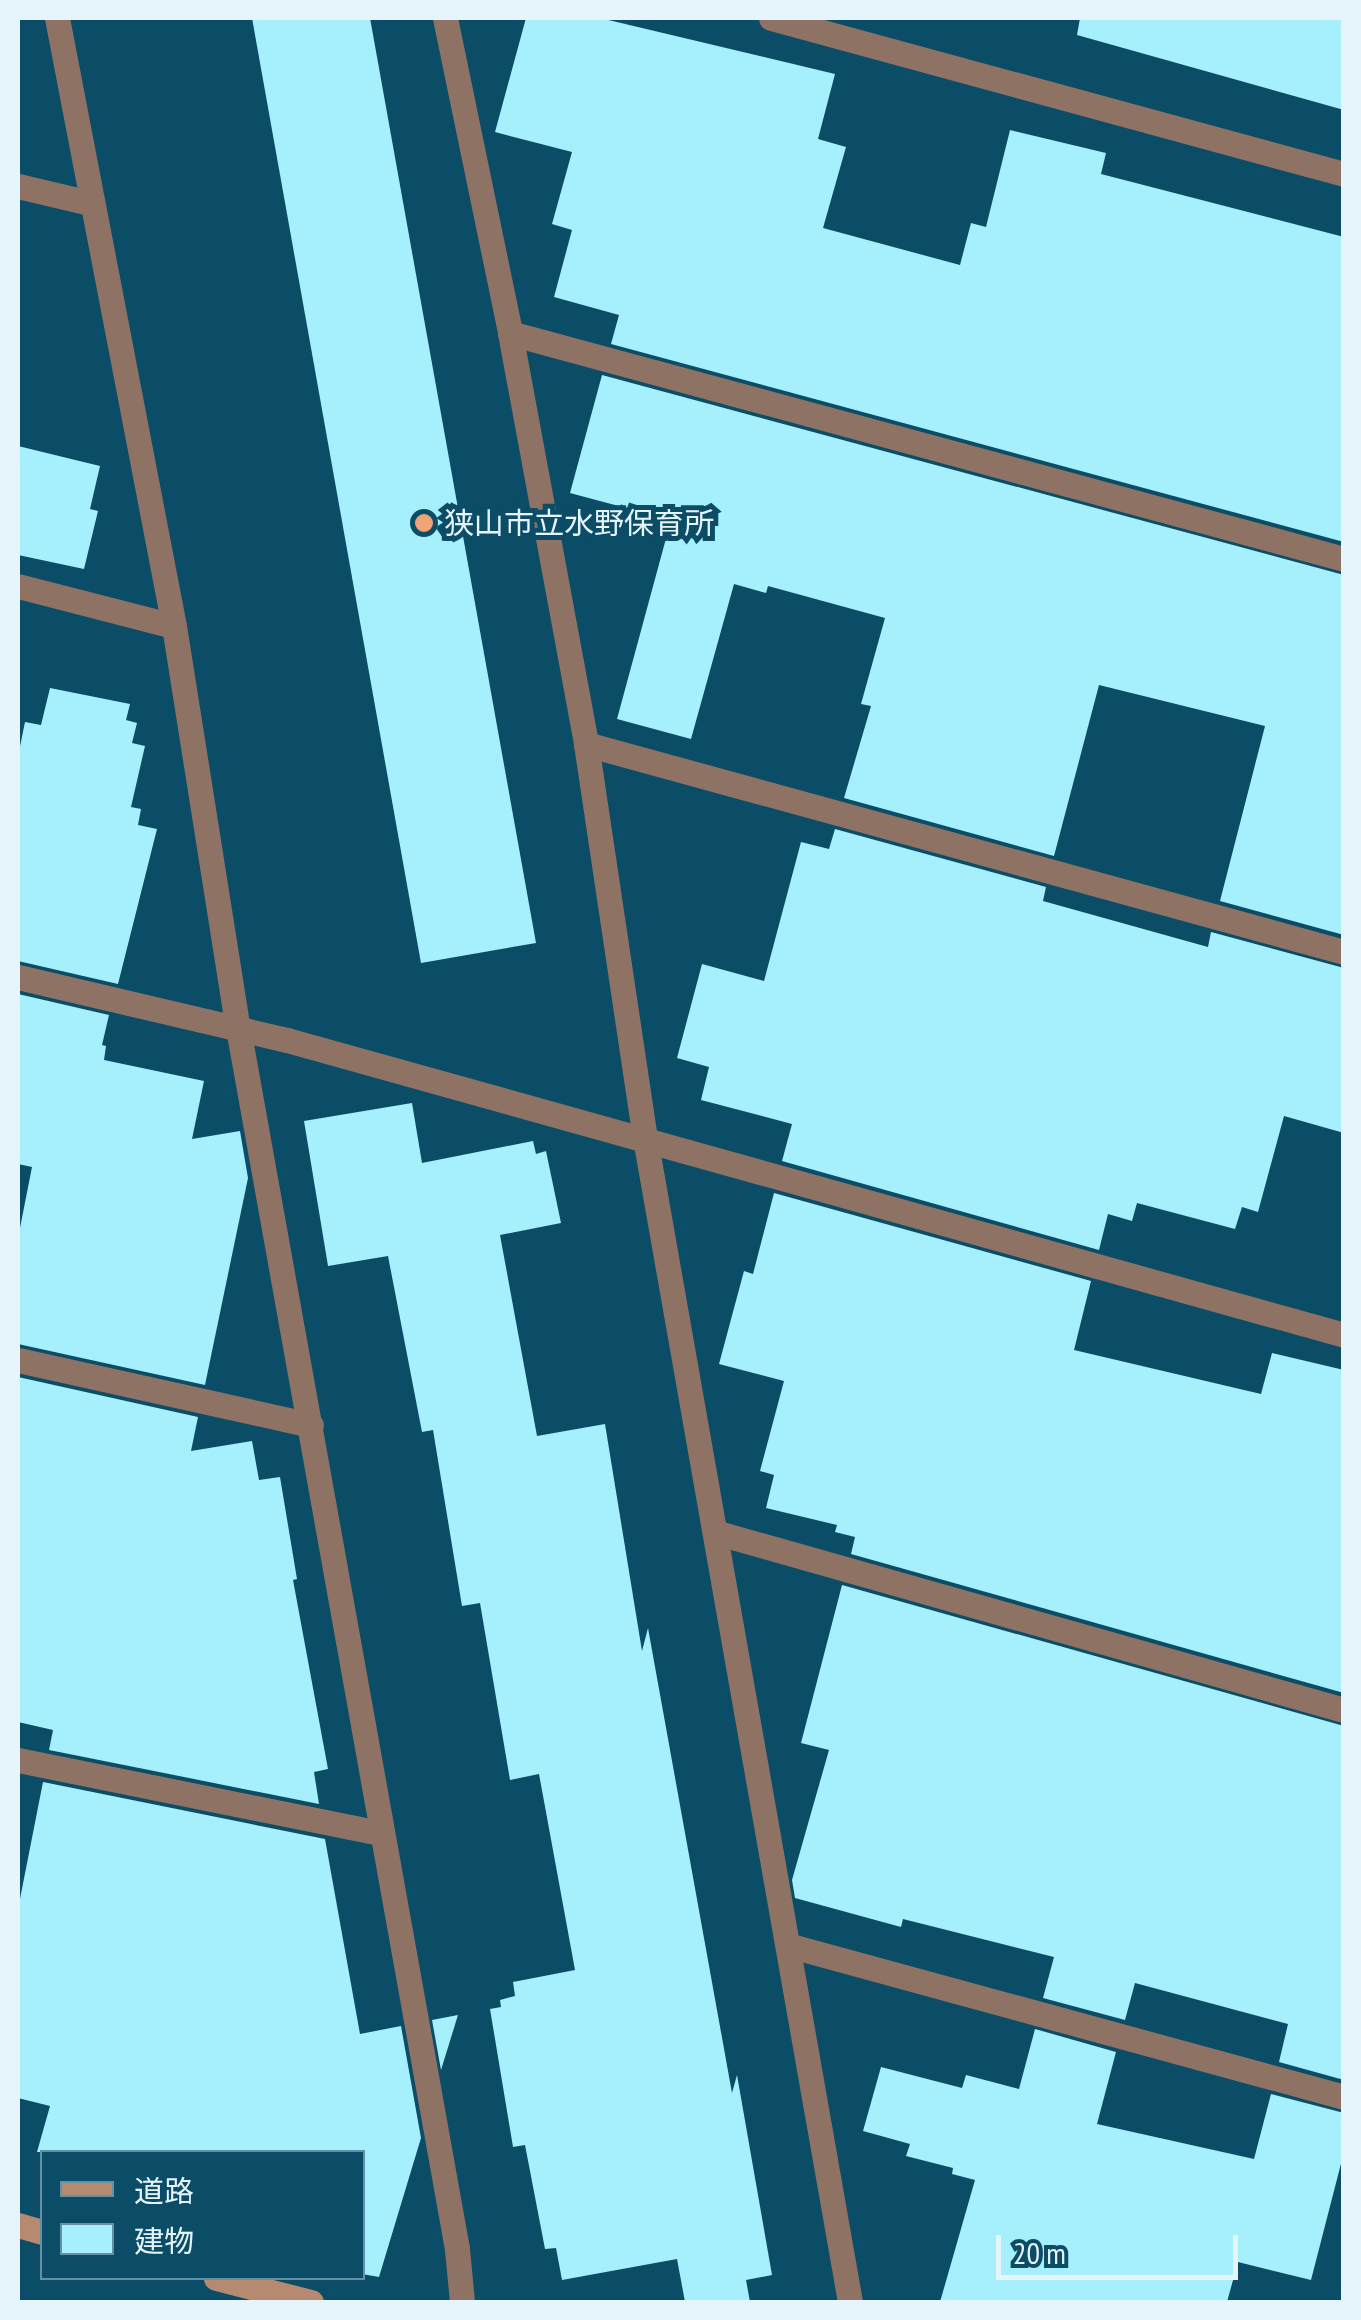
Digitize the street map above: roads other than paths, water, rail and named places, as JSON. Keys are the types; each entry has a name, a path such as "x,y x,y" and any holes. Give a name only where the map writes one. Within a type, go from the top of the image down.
{"street":[{"path":"57,18 174,626 238,1028 311,1425 379,1833 457,2249 462,2302"},
{"path":"445,18 510,333 586,744 646,1138 791,1946 850,2302"},
{"path":"771,18 1344,174"},
{"path":"18,186 90,203"},
{"path":"510,333 1344,560"},
{"path":"18,586 174,626"},
{"path":"586,744 1344,952"},
{"path":"18,977 238,1028 646,1138 1344,1335"},
{"path":"18,1360 311,1425"},
{"path":"718,1533 1344,1710"},
{"path":"18,1760 379,1833"},
{"path":"791,1946 1344,2097"},
{"path":"224,2280 311,2302"}],"place":[{"name":"狭山市立水野保育所","path":"424,523"}]}
